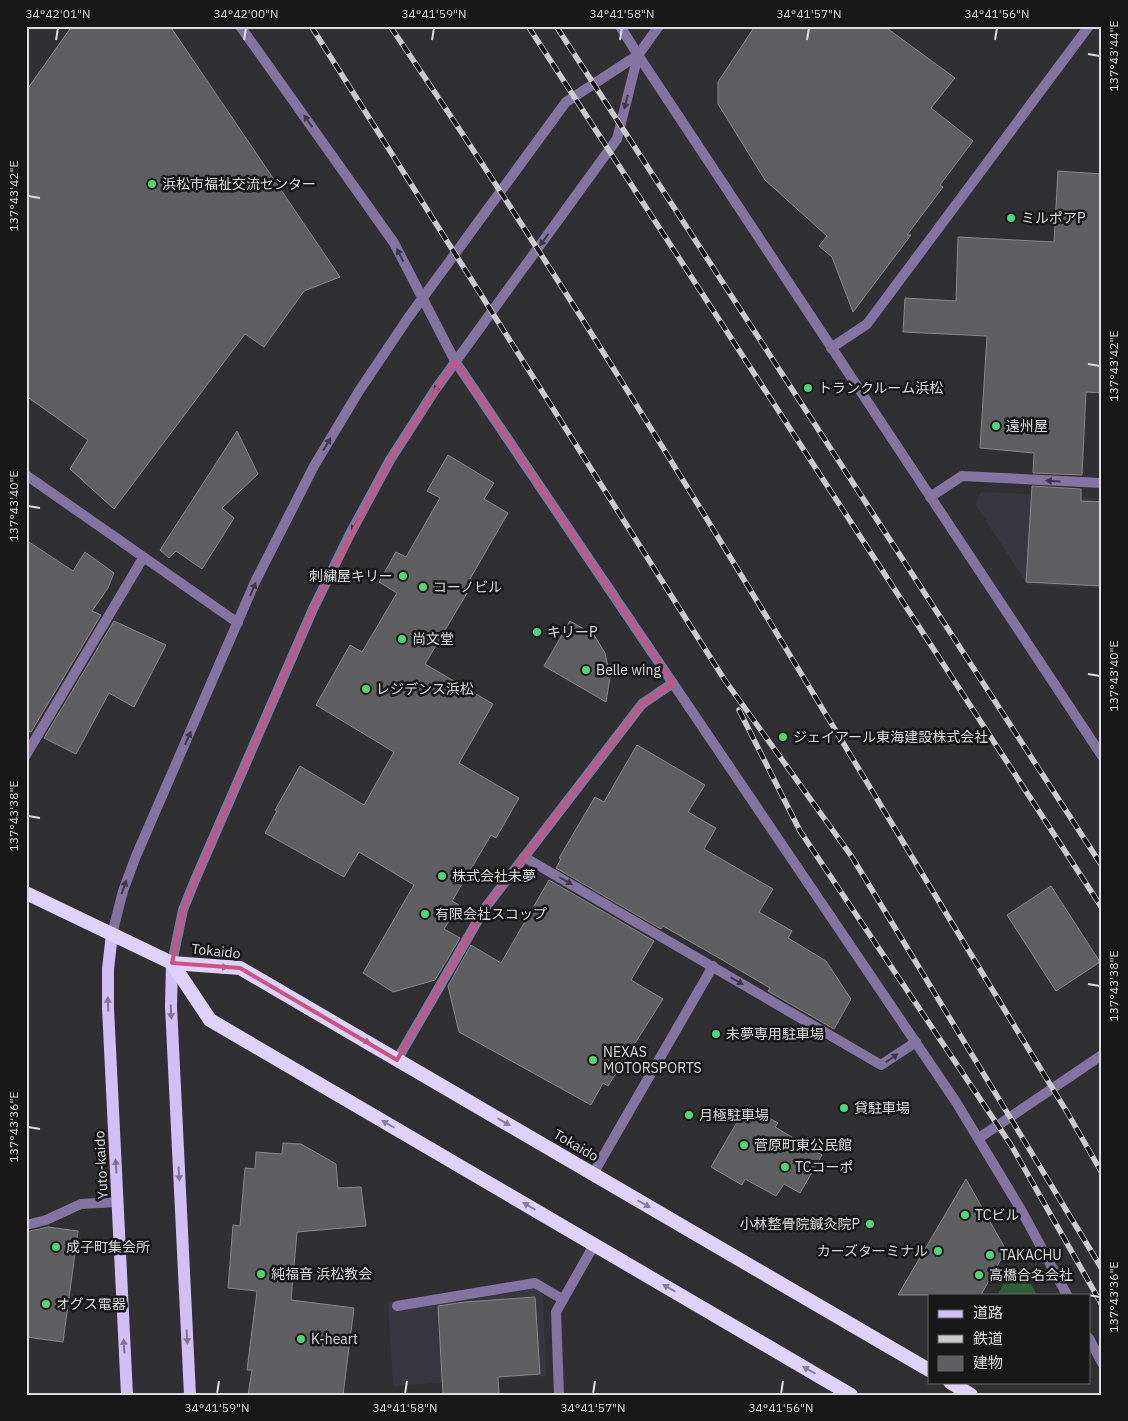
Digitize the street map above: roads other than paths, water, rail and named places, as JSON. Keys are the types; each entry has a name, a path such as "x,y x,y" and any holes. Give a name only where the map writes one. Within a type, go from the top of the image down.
{"highway":[{"path":"26,893 172,963"},
{"name":"Tokaido","path":"172,963 240,968 928,1369"},
{"name":"Tokaido","path":"172,963 210,1020 852,1395"},
{"path":"953,1384 971,1395"}],"main road":[{"name":"Yuto-kaido","path":"112,934 108,969 108,1008 127,1395"},
{"path":"172,963 171,1016 190,1395"}],"street":[{"path":"240,26 394,243 455,362 916,1042 979,1138 1067,1294"},
{"path":"620,26 1102,756"},
{"path":"112,934 123,891 136,856 238,623 271,551 314,466 383,354 566,102 638,55 659,26"},
{"path":"832,348 867,324 1089,26"},
{"path":"172,963 183,910 195,880 313,609 350,534 390,460 455,362 617,139 638,55"},
{"path":"26,475 238,623"},
{"path":"930,497 962,476 1102,483"},
{"path":"26,755 143,558"},
{"path":"398,1060 485,908 642,704 673,683"},
{"path":"524,857 882,1065 916,1042"},
{"path":"592,1174 712,966"},
{"path":"979,1138 1102,1056"},
{"path":"26,1225 46,1220 81,1204 117,1202"},
{"path":"559,1395 556,1312 594,1245"},
{"path":"397,1306 534,1283 562,1299"},
{"path":"1090,1340 1102,1363"}],"railway":[{"path":"311,26 724,679 852,857 1102,1269"},
{"path":"390,26 479,159 651,429 1067,1112 1102,1173"},
{"path":"528,26 1102,908"},
{"path":"556,26 1102,866"},
{"path":"739,710 800,831 1011,1145 1102,1305"}],"place":[{"name":"浜松市福祉交流センター","path":"152,184"},
{"name":"ミルポアP","path":"1011,218"},
{"name":"トランクルーム浜松","path":"808,388"},
{"name":"遠州屋","path":"996,426"},
{"name":"刺繍屋キリー","path":"403,576"},
{"name":"コーノビル","path":"423,587"},
{"name":"キリーP","path":"537,632"},
{"name":"尚文堂","path":"402,639"},
{"name":"Belle wing","path":"586,670"},
{"name":"レジデンス浜松","path":"366,689"},
{"name":"ジェイアール東海建設株式会社","path":"783,737"},
{"name":"株式会社未夢","path":"442,876"},
{"name":"有限会社スコップ","path":"425,914"},
{"name":"未夢専用駐車場","path":"716,1034"},
{"name":"NEXAS MOTORSPORTS","path":"593,1060"},
{"name":"貸駐車場","path":"844,1108"},
{"name":"月極駐車場","path":"689,1115"},
{"name":"菅原町東公民館","path":"744,1145"},
{"name":"TCコーポ","path":"785,1167"},
{"name":"TCビル","path":"965,1215"},
{"name":"小林整骨院鍼灸院P","path":"870,1224"},
{"name":"成子町集会所","path":"56,1247"},
{"name":"カーズターミナル","path":"938,1251"},
{"name":"TAKACHU","path":"990,1255"},
{"name":"純福音 浜松教会","path":"261,1274"},
{"name":"高橋合名会社","path":"979,1275"},
{"name":"オグス電器","path":"46,1304"},
{"name":"K-heart","path":"301,1339"}]}
